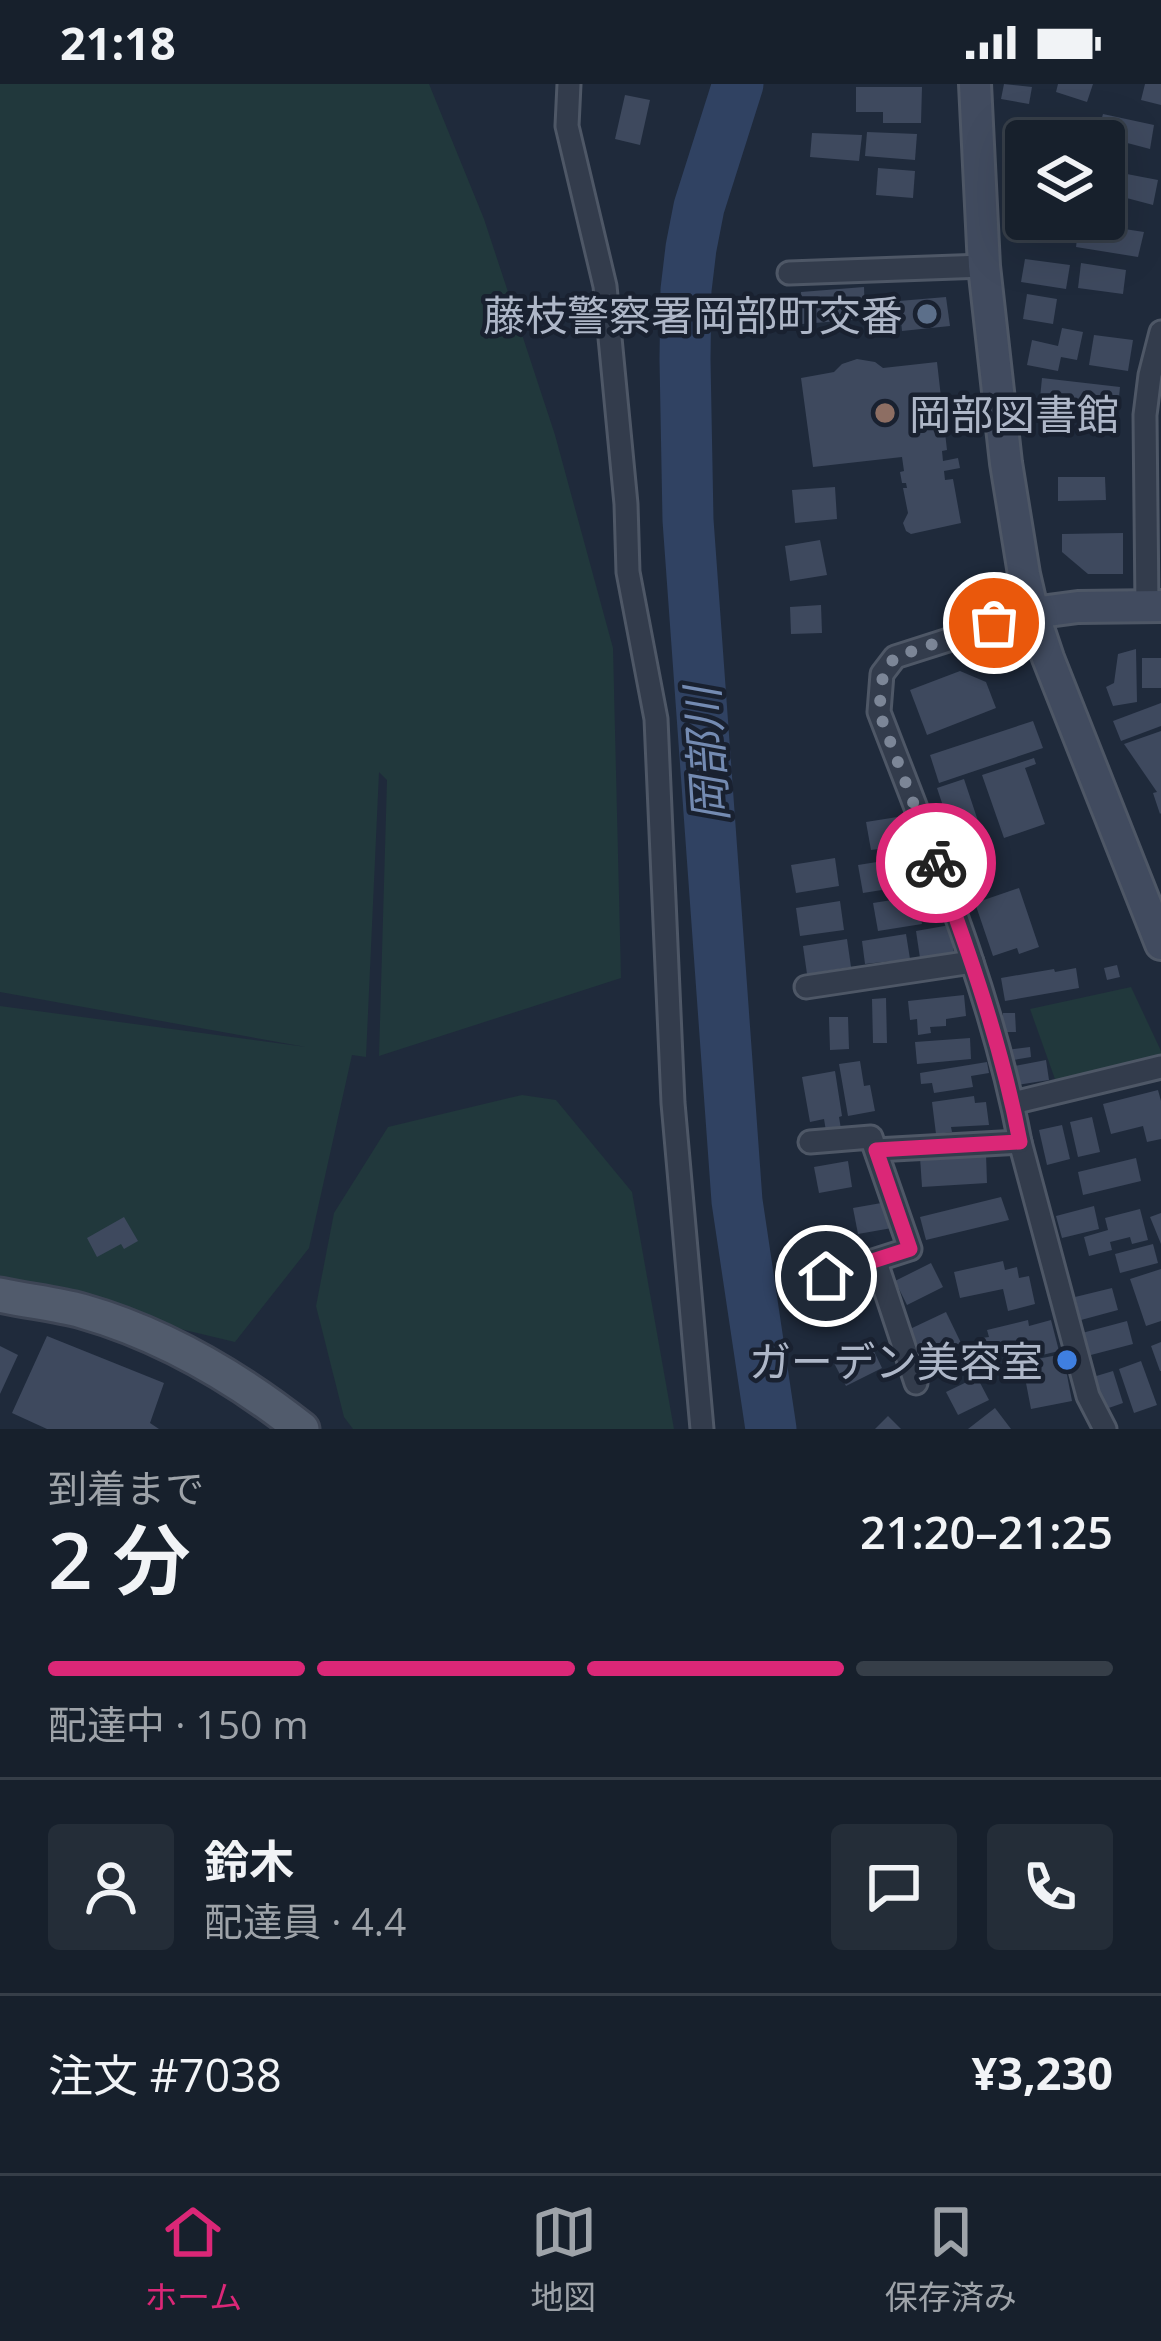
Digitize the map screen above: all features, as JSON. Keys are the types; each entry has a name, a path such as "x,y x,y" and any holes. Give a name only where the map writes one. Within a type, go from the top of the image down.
{"main road":[{"path":"975,84 984,266 1006,463 1033,613 1153,898 1161,944"},
{"path":"1033,613 1154,606"},
{"path":"0,1295 82,1311 180,1348 254,1392 302,1429"}],"street":[{"path":"569,84 567,126 605,286 628,572 656,719 673,1103 703,1429"},
{"path":"789,273 984,266"},
{"path":"1154,606 1145,416 1161,332"},
{"path":"1033,613 895,657 883,674 879,712 972,962 1088,1396 1106,1429"},
{"path":"806,988 972,962"},
{"path":"1013,1103 1161,1067"},
{"path":"810,1142 871,1137 910,1249 826,1276"},
{"path":"876,1150 1020,1142"},
{"path":"876,1262 916,1384"}],"green space":[{"path":"0,84 429,84 484,219 555,435 613,648 621,978 379,1056 387,780 379,772 366,1057 352,1055 309,1248 235,1342 0,1286 0,1006 306,1047 0,992"},
{"path":"1131,987 1161,1057 1056,1082 1030,1009"},
{"path":"522,1095 556,1100 632,1192 674,1429 353,1429 344,1417 316,1306 334,1213 388,1127"}],"building":[{"path":"1004,84 1032,87 1029,104 1001,99"},
{"path":"1058,84 1093,84 1087,102 1056,92"},
{"path":"1145,84 1161,84 1161,105 1141,100"},
{"path":"856,87 922,87 921,123 883,123 883,112 856,112"},
{"path":"625,95 650,100 640,145 615,139"},
{"path":"1103,114 1154,125 1150,149 1125,142 1125,120 1101,120"},
{"path":"867,132 917,134 915,160 865,156"},
{"path":"812,133 862,135 859,161 810,157"},
{"path":"878,168 915,171 913,198 876,195"},
{"path":"1125,174 1158,180 1153,205 1125,198"},
{"path":"1125,229 1144,232 1138,257 1076,247 1077,240 1125,240"},
{"path":"1025,259 1070,265 1066,289 1021,282"},
{"path":"1081,263 1126,270 1123,294 1078,288"},
{"path":"864,287 865,319 802,324 801,292"},
{"path":"1027,294 1057,299 1053,324 1023,319"},
{"path":"946,297 950,326 902,331 899,301"},
{"path":"1062,328 1083,332 1077,360 1061,357 1058,371 1027,365 1032,340 1058,346"},
{"path":"1094,335 1133,340 1128,371 1089,365"},
{"path":"857,359 883,368 937,362 947,450 942,451 943,461 958,458 960,468 944,471 945,480 953,479 961,523 911,534 906,531 902,457 813,467 801,378 834,372"},
{"path":"1042,378 1120,387 1118,407 1040,398"},
{"path":"1058,477 1105,477 1106,500 1058,501"},
{"path":"835,487 837,519 795,523 792,490"},
{"path":"1123,533 1123,574 1088,574 1062,552 1062,534"},
{"path":"820,540 827,575 790,581 785,546"},
{"path":"821,605 822,633 791,634 790,607"},
{"path":"1136,649 1137,702 1113,706 1106,687 1114,683 1118,654"},
{"path":"1142,658 1161,658 1161,688 1142,688"},
{"path":"960,671 986,682 996,708 927,735 910,690"},
{"path":"1161,703 1161,726 1121,741 1113,721"},
{"path":"1033,721 1043,748 939,783 930,755"},
{"path":"1161,731 1160,814 1153,793 1157,792 1124,744"},
{"path":"1034,758 1036,764 1025,768 1045,824 1004,838 982,775"},
{"path":"964,779 978,821 951,830 937,788"},
{"path":"910,815 914,844 871,850 866,822"},
{"path":"979,835 992,866 965,877 952,847"},
{"path":"835,858 839,886 796,893 791,865"},
{"path":"902,858 907,886 863,893 858,865"},
{"path":"1019,888 1039,947 993,956 975,903"},
{"path":"917,896 922,924 878,931 873,903"},
{"path":"840,901 844,930 800,936 796,908"},
{"path":"950,925 954,953 920,958 916,931"},
{"path":"906,934 910,959 865,964 862,941"},
{"path":"847,939 851,967 807,974 803,946"},
{"path":"1117,965 1120,977 1107,980 1104,968"},
{"path":"1076,968 1079,988 1005,1001 1001,978"},
{"path":"964,995 966,1016 946,1019 946,1026 930,1027 931,1033 918,1035 908,1001"},
{"path":"886,998 887,1043 873,1043 872,999"},
{"path":"1003,1013 1015,1013 1016,1032 1003,1032"},
{"path":"829,1017 848,1017 849,1049 830,1050"},
{"path":"970,1038 971,1059 917,1064 915,1042"},
{"path":"1030,1047 1031,1057 1008,1061 1006,1050"},
{"path":"1046,1060 1049,1080 1017,1085 1014,1066"},
{"path":"860,1061 875,1111 848,1116 839,1064"},
{"path":"987,1062 989,1073 971,1076 973,1087 934,1093 932,1083 921,1084 920,1073"},
{"path":"835,1071 841,1129 826,1131 824,1119 810,1122 802,1077"},
{"path":"1158,1090 1161,1139 1147,1142 1143,1126 1111,1134 1103,1104"},
{"path":"974,1096 975,1103 986,1102 989,1125 951,1127 952,1132 936,1134 932,1102"},
{"path":"1092,1117 1100,1152 1078,1157 1070,1122"},
{"path":"1062,1125 1070,1159 1047,1165 1039,1130"},
{"path":"986,1154 987,1183 922,1187 920,1157"},
{"path":"1136,1158 1141,1181 1083,1195 1078,1172"},
{"path":"848,1161 852,1187 819,1193 814,1167"},
{"path":"1001,1197 1009,1220 926,1240 920,1217"},
{"path":"887,1202 892,1228 858,1234 853,1208"},
{"path":"1094,1206 1099,1229 1062,1238 1056,1216"},
{"path":"1140,1209 1148,1240 1132,1244 1130,1237 1110,1242 1112,1250 1089,1256 1084,1237 1108,1230 1105,1218"},
{"path":"1161,1213 1161,1244 1150,1217"},
{"path":"124,1217 138,1241 97,1257 87,1238"},
{"path":"847,1231 852,1257 818,1263 814,1237"},
{"path":"1153,1244 1158,1263 1120,1273 1115,1254"},
{"path":"1003,1261 1005,1270 1017,1267 1019,1278 1029,1276 1035,1304 1008,1311 1003,1289 960,1298 954,1272"},
{"path":"931,1263 943,1287 907,1305 895,1281"},
{"path":"1161,1269 1161,1321 1146,1326 1130,1279"},
{"path":"1112,1288 1118,1310 1081,1320 1075,1297"},
{"path":"946,1312 961,1343 925,1360 910,1329"},
{"path":"1028,1320 1029,1326 1051,1320 1059,1351 1021,1360 1017,1345 985,1353 982,1338 989,1337 987,1330"},
{"path":"1127,1321 1133,1344 1087,1356 1082,1333"},
{"path":"47,1336 164,1383 150,1423 159,1429 47,1429 12,1413"},
{"path":"1161,1342 1161,1371 1160,1371 1151,1346"},
{"path":"871,1345 882,1368 846,1386 834,1363"},
{"path":"0,1346 18,1355 0,1394"},
{"path":"1063,1354 1072,1401 1031,1409 1026,1383 1042,1381 1037,1359"},
{"path":"1141,1361 1157,1405 1134,1413 1119,1369"},
{"path":"1113,1371 1123,1403 1103,1410 1093,1377"},
{"path":"977,1377 989,1400 958,1415 946,1392"},
{"path":"995,1408 1011,1429 968,1429"},
{"path":"888,1416 901,1429 875,1429"}],"waterway":[{"name":"岡部川","path":"738,84 699,207 686,290 688,520 737,1201 771,1429"}],"way so far":[{"path":"936,863 879,712 883,674 895,657 994,623"}],"place":[{"name":"藤枝警察署岡部町交番","path":"927,314"},
{"name":"岡部図書館","path":"885,413"},
{"name":"ガーデン美容室","path":"1067,1360"}],"route":[{"path":"826,1276 910,1249 876,1150 1020,1142 972,962 936,863"}]}
